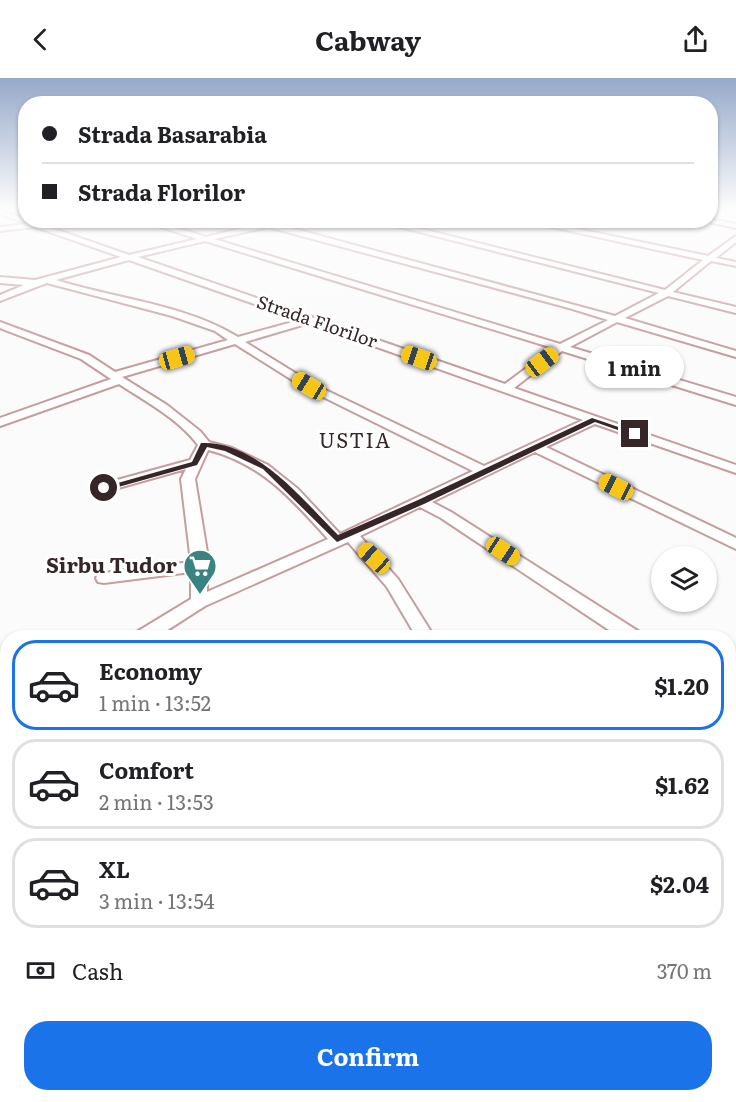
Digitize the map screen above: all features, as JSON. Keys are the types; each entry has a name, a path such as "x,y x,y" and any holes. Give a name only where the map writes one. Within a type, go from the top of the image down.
{"street":[{"path":"0,298 42,281 129,257"},
{"name":"Strada Florilor","path":"129,257 736,469"},
{"path":"260,257 736,401"},
{"path":"395,257 736,354"},
{"path":"525,257 665,294 736,310"},
{"path":"698,257 736,264"},
{"path":"507,388 560,348 665,294 712,257"},
{"path":"0,280 42,281 218,328 309,386 485,472"},
{"path":"0,422 117,378 310,320"},
{"path":"0,326 85,357 184,423 204,445 227,449 266,467 343,537 374,558 402,593 422,630"},
{"path":"154,630 199,602 421,502 595,419"},
{"path":"199,602 199,552 188,479 204,445"},
{"path":"537,448 736,544"},
{"path":"104,488 194,463"},
{"path":"421,502 446,515 623,630"},
{"path":"104,578 198,566"}],"place":[{"name":"Sirbu Tudor","path":"200,595"}],"district":[{"name":"USTIA","path":"355,441"}],"route":[{"path":"104,488 194,463 204,445 227,449 266,467 337,539 421,502 595,419 635,434"}]}
